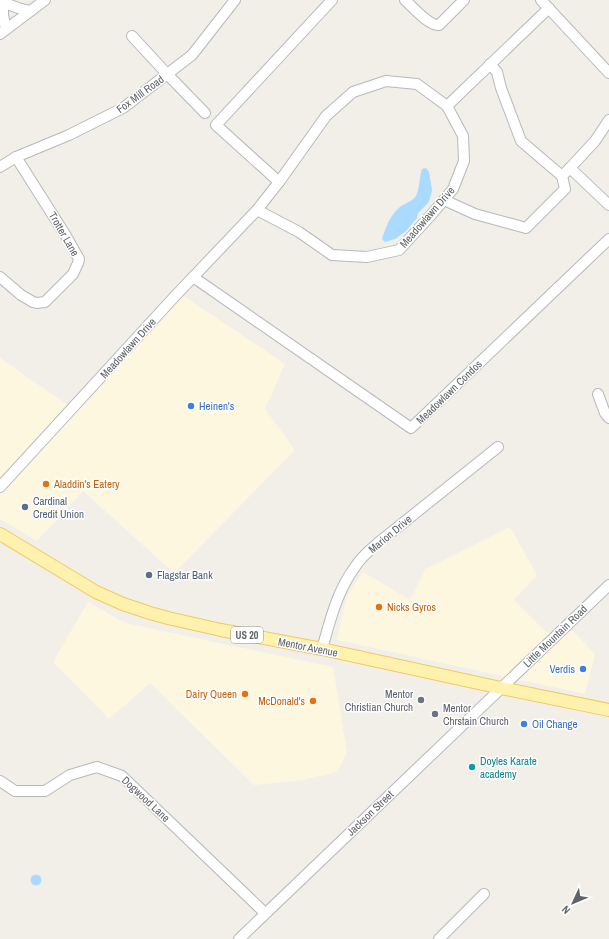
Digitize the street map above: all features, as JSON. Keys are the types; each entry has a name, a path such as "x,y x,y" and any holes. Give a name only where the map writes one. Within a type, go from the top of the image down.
{"main road":[{"name":"Mentor Avenue","path":"0,534 96,592 123,604 168,618 609,710"}],"street":[{"path":"3,31 45,0"},
{"name":"Fox Mill Road","path":"0,167 16,157 69,135 123,108 192,55 235,0"},
{"path":"279,182 216,124 332,0"},
{"path":"405,0 429,22 439,25 464,0"},
{"path":"541,0 609,73"},
{"path":"3,31 1,2 30,11"},
{"path":"447,106 549,8"},
{"path":"132,36 206,113"},
{"path":"444,200 475,214 526,228 565,189 562,176 521,141 501,88 497,72 490,64"},
{"name":"Meadowlawn Drive","path":"0,487 257,210 326,116 353,92 386,81 417,84 447,106 463,136 464,161 453,189 399,250 367,258 332,255 299,232 257,210"},
{"path":"562,176 595,141 609,120"},
{"name":"Trotter Lane","path":"0,277 21,295 33,302 45,302 73,274 79,259 16,157"},
{"path":"570,168 609,205"},
{"name":"Meadowlawn Condos","path":"193,278 411,428 609,239"},
{"path":"598,394 605,413 609,418"},
{"name":"Marion Drive","path":"322,649 339,594 355,565 378,543 498,447"},
{"name":"Little Mountain Road","path":"501,688 609,585"},
{"name":"Jackson Street","path":"238,939 501,688"},
{"name":"Dogwood Lane","path":"0,781 15,791 45,791 70,775 97,766 122,776 265,914"},
{"path":"439,939 484,894"}],"shaded area":[{"path":"176,291 285,364 265,409 295,450 174,573 83,491 37,541 0,519 0,358 69,406"},
{"path":"510,527 537,575 514,600 546,632 573,631 595,654 585,694 337,640 348,595 363,572 410,600 426,569"},
{"path":"88,602 125,623 333,667 347,753 337,772 303,780 254,785 150,683 109,719 54,663 57,655"}],"water":[{"path":"426,168 429,172 432,190 429,202 418,213 417,218 406,231 395,239 385,242 382,239 391,217 400,207 413,200 416,196 422,169"},
{"path":"34,875 38,875 40,876 40,884 34,885 31,882 31,878"}],"place":[{"name":"Heinen's","path":"191,406"},
{"name":"Aladdin's Eatery","path":"46,484"},
{"name":"Cardinal Credit Union","path":"25,507"},
{"name":"Flagstar Bank","path":"149,575"},
{"name":"Nicks Gyros","path":"379,607"},
{"name":"Verdis","path":"583,669"},
{"name":"Dairy Queen","path":"245,694"},
{"name":"Mentor Christian Church","path":"421,700"},
{"name":"McDonald's","path":"313,701"},
{"name":"Mentor Chrstain Church","path":"435,714"},
{"name":"Oil Change","path":"524,724"},
{"name":"Doyles Karate academy","path":"472,767"}]}
